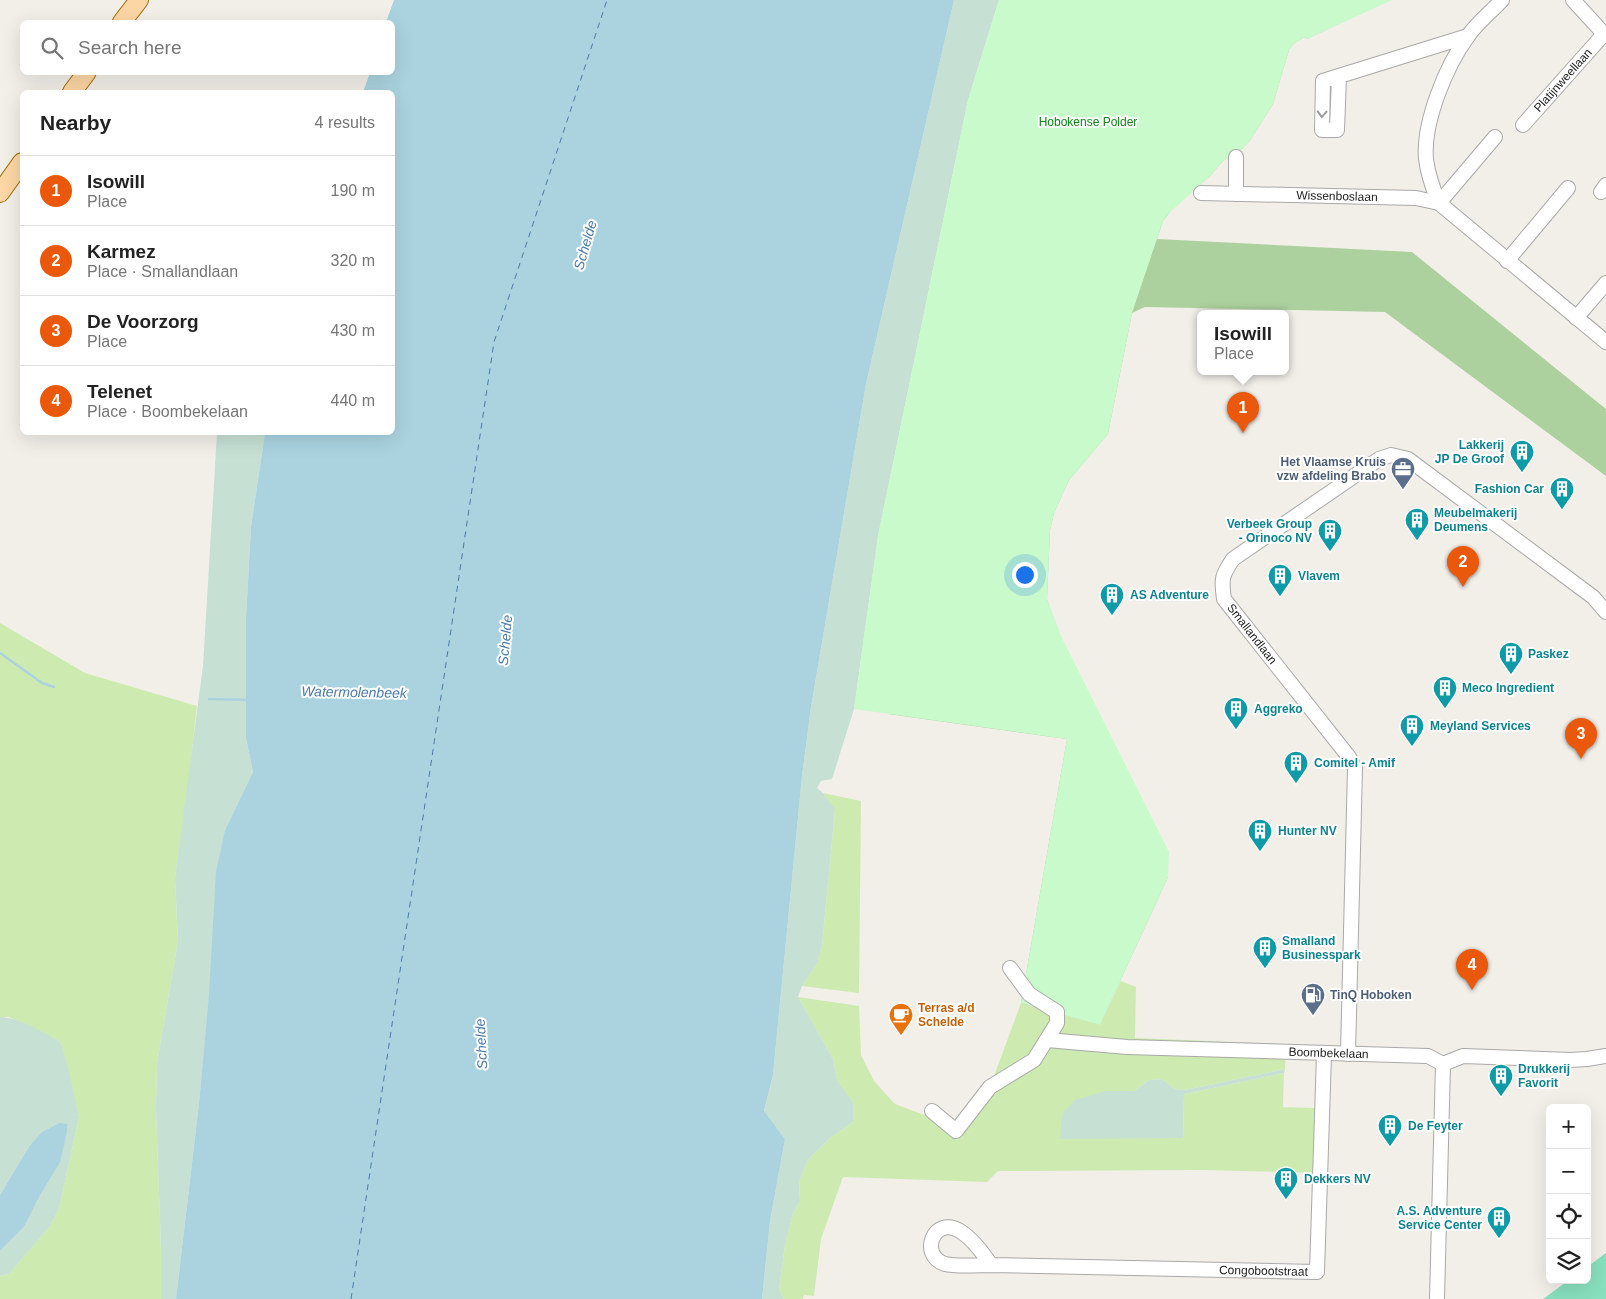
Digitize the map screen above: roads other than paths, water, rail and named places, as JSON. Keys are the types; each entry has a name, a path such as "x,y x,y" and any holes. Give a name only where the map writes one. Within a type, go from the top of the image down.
{"main road":[{"path":"124,20 139,0"},
{"path":"74,90 85,75"},
{"path":"0,193 20,165"}],"street":[{"path":"1502,0 1468,36 1449,68 1434,106 1428,130 1426,144 1427,168 1439,203 1606,342"},
{"path":"1575,1 1605,35"},
{"name":"Platijnweellaan","path":"1523,125 1605,35"},
{"path":"1339,76 1468,36"},
{"path":"1433,48 1445,58 1449,68"},
{"path":"1439,203 1495,137"},
{"path":"1236,157 1236,194"},
{"path":"1507,260 1568,188"},
{"name":"Wissenboslaan","path":"1200,193 1416,198 1439,203"},
{"path":"1576,318 1606,282"},
{"name":"Smallandlaan","path":"1348,1054 1355,768 1224,598 1222,586 1223,573 1233,559 1379,459 1392,455 1408,459 1592,598 1606,612"},
{"path":"932,1111 956,1131 990,1087 1034,1060 1057,1023 1057,1012 1029,994 1010,968"},
{"name":"Boombekelaan","path":"1047,1040 1127,1047 1428,1056 1443,1064"},
{"name":"Congobootstraat","path":"991,1265 1317,1272 1324,1054"},
{"path":"1437,1299 1443,1064 1463,1056 1570,1060 1606,1056"}],"water":[{"name":"Schelde","path":"394,0 954,0 866,384 811,707 802,776 773,1075 764,1111 785,1139 770,1221 762,1299 176,1299 199,1103 209,994 216,872 225,830 253,772 246,738 246,617 251,527 265,435 395,435 395,90 364,90 369,75 395,75 395,20 387,20"},
{"path":"59,1123 67,1124 60,1162 40,1195 24,1227 0,1251 0,1195 30,1145 42,1132"}],"waterway":[{"name":"Watermolenbeek","path":"0,653 42,683 54,687"},
{"name":"Watermolenbeek","path":"209,699 248,700"}],"place":[{"name":"Isowill","path":"1243,433"},
{"name":"Lakkerij JP De Groof","path":"1522,473"},
{"name":"Het Vlaamse Kruis vzw afdeling Brabo","path":"1403,490"},
{"name":"Fashion Car","path":"1562,510"},
{"name":"Meubelmakerij Deumens","path":"1417,541"},
{"name":"Verbeek Group - Orinoco NV","path":"1330,552"},
{"name":"Karmez","path":"1463,587"},
{"name":"Vlavem","path":"1280,597"},
{"name":"AS Adventure","path":"1112,616"},
{"name":"Paskez","path":"1511,675"},
{"name":"Meco Ingredient","path":"1445,709"},
{"name":"Aggreko","path":"1236,730"},
{"name":"Meyland Services","path":"1412,747"},
{"name":"De Voorzorg","path":"1581,759"},
{"name":"Comitel - Amif","path":"1296,784"},
{"name":"Hunter NV","path":"1260,852"},
{"name":"Smalland Businesspark","path":"1265,969"},
{"name":"Telenet","path":"1472,990"},
{"name":"TinQ Hoboken","path":"1313,1016"},
{"name":"Terras a/d Schelde","path":"901,1036"},
{"name":"Drukkerij Favorit","path":"1501,1097"},
{"name":"De Feyter","path":"1390,1147"},
{"name":"Dekkers NV","path":"1286,1200"},
{"name":"A.S. Adventure Service Center","path":"1499,1239"}],"park label":[{"name":"Hobokense Polder","path":"1088,122"}]}
